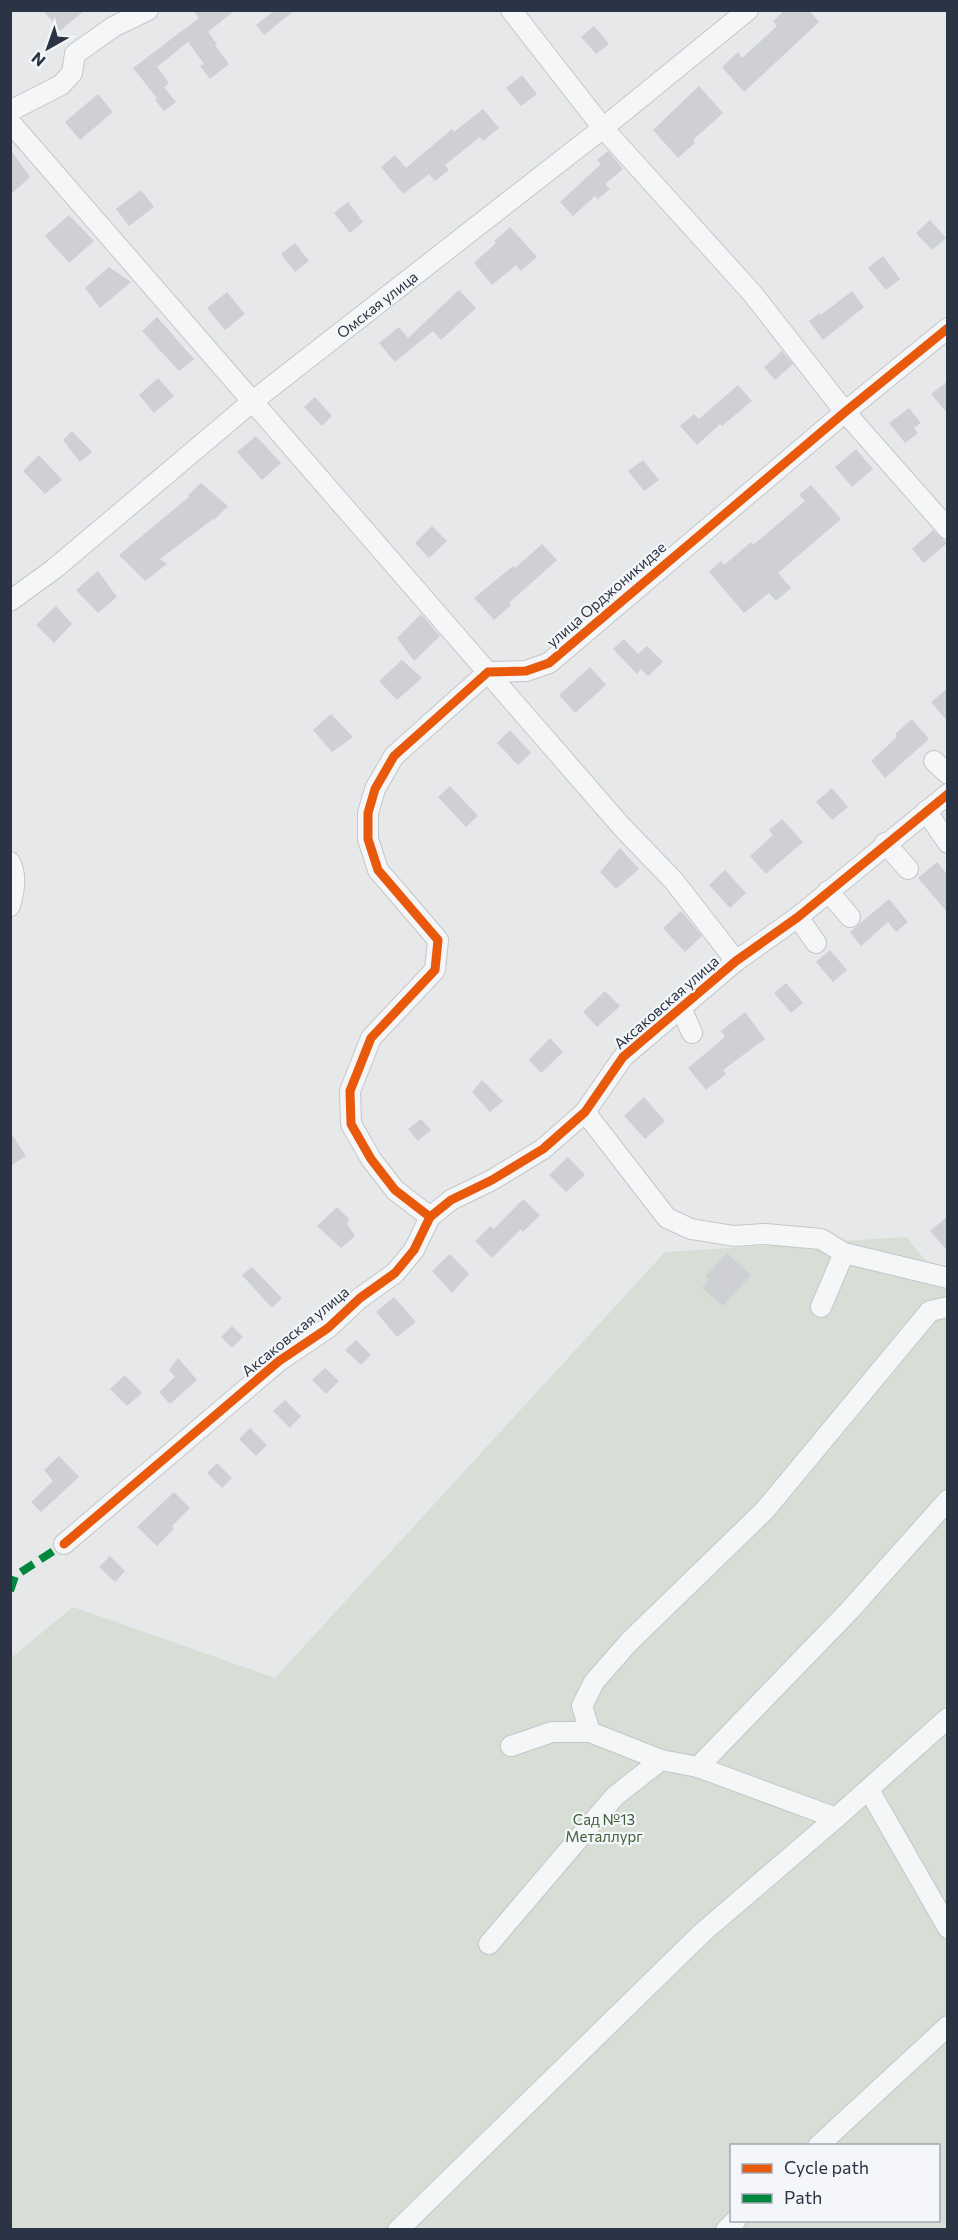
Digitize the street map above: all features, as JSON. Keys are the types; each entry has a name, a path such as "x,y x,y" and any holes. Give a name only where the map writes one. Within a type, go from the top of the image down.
{"street":[{"path":"10,111 61,85 72,73 75,54 113,27 148,10"},
{"path":"511,10 603,128 752,292 845,412 948,529"},
{"name":"Омская улица","path":"10,601 54,569 253,401 603,128 748,10"},
{"path":"10,122 622,827 674,881 736,961"},
{"name":"улица Орджоникидзе","path":"488,672 526,671 549,663 845,412 948,328"},
{"path":"430,1217 396,1190 371,1159 351,1124 350,1091 371,1038 435,970 438,940 378,870 368,839 368,813 375,789 394,756 488,672"},
{"name":"Аксаковская улица","path":"64,1544 279,1361 328,1328 360,1298 395,1273 414,1250 430,1217 451,1200 492,1180 543,1149 585,1112 623,1057 736,961 798,917 885,843 948,794"},
{"path":"926,811 948,843"},
{"path":"885,843 908,869"},
{"path":"10,862 15,886 10,906"},
{"path":"828,891 850,917"},
{"path":"798,917 816,943"},
{"path":"681,1008 692,1033"},
{"path":"585,1112 667,1218 691,1229 732,1244 765,1234 821,1239 844,1253 948,1278"},
{"path":"821,1308 844,1253"},
{"path":"590,1732 582,1706 594,1682 629,1642 765,1510 930,1311 948,1307"},
{"path":"698,1767 849,1611 948,1500"},
{"path":"398,2229 702,1933 869,1790 948,1718"},
{"path":"511,1746 552,1732 590,1732 661,1760 698,1767 836,1818"},
{"path":"489,1944 615,1796 661,1760"},
{"path":"869,1790 948,1928"},
{"path":"819,2144 948,2026"}],"green space":[{"name":"Сад №13 Металлург","path":"906,1237 948,1287 947,2229 11,2230 11,1658 73,1607 275,1678 665,1252"}],"building":[{"path":"43,10 85,10 60,31"},
{"path":"193,10 235,10 208,32 229,64 210,79 200,66 204,64 188,42 157,67 169,83 164,87 176,102 164,111 155,100 157,98 133,68 199,18"},
{"path":"275,10 295,10 264,35 256,25"},
{"path":"785,10 809,10 819,22 744,92 722,67 738,52 742,58 777,26 773,21"},
{"path":"594,26 609,44 596,54 581,37"},
{"path":"522,75 537,94 521,106 506,88"},
{"path":"699,86 723,113 693,140 695,143 678,158 653,130"},
{"path":"98,94 113,112 80,140 65,122"},
{"path":"483,109 499,128 483,141 480,137 445,165 449,170 435,181 429,174 403,194 381,167 395,155 406,168 452,129 454,132"},
{"path":"10,149 30,177 10,195"},
{"path":"608,151 623,169 605,184 610,189 598,199 595,196 573,216 560,202 601,164 597,160"},
{"path":"141,190 154,207 129,226 116,209"},
{"path":"348,202 363,222 350,233 334,213"},
{"path":"69,215 94,241 69,263 45,236"},
{"path":"930,220 946,238 932,250 916,233"},
{"path":"510,227 537,257 521,271 516,265 492,285 474,263"},
{"path":"295,243 309,261 295,272 281,254"},
{"path":"883,256 900,279 886,290 868,268"},
{"path":"109,267 131,282 100,308 85,288"},
{"path":"459,290 476,308 441,340 433,331 395,362 379,343 399,327 408,338"},
{"path":"852,291 864,307 823,340 809,321 820,313 821,315"},
{"path":"227,292 245,314 225,330 207,308"},
{"path":"157,317 194,359 179,371 142,331"},
{"path":"782,351 793,364 775,380 764,367"},
{"path":"158,378 174,396 154,413 139,395"},
{"path":"948,381 948,414 931,394"},
{"path":"738,385 752,401 722,426 720,424 697,445 680,426 694,414 699,419"},
{"path":"315,397 332,416 322,426 304,407"},
{"path":"909,408 921,423 914,428 918,433 905,443 889,423"},
{"path":"72,431 92,452 80,462 63,440"},
{"path":"256,436 281,463 262,480 237,452"},
{"path":"856,449 873,469 852,487 835,467"},
{"path":"39,455 62,480 45,494 23,471"},
{"path":"643,460 659,480 644,491 628,471"},
{"path":"201,483 228,506 214,520 160,559 167,564 145,581 119,555 189,497 188,495"},
{"path":"811,485 841,519 778,573 791,588 776,601 769,593 744,613 709,572 721,561 724,565 751,542 753,545 805,501 799,495"},
{"path":"432,526 447,541 429,558 415,543"},
{"path":"933,530 947,543 924,563 912,549"},
{"path":"542,544 557,560 509,603 511,605 494,620 474,598 513,566 515,568"},
{"path":"98,571 117,597 98,613 76,590"},
{"path":"56,606 72,624 54,643 36,625"},
{"path":"421,614 440,636 414,661 397,638"},
{"path":"624,639 638,654 647,646 663,662 648,676 641,669 637,674 613,649"},
{"path":"402,660 422,678 397,700 379,681"},
{"path":"590,667 606,685 575,713 559,695"},
{"path":"948,688 948,722 931,702"},
{"path":"331,714 353,737 332,752 313,730"},
{"path":"912,719 929,739 885,778 871,761 897,737 895,734"},
{"path":"510,730 531,753 518,765 497,743"},
{"path":"450,786 478,816 466,827 438,797"},
{"path":"832,788 848,807 832,820 816,802"},
{"path":"782,819 803,842 766,874 750,856 773,835 769,830"},
{"path":"620,848 639,869 616,889 600,872"},
{"path":"937,862 948,875 948,913 918,878"},
{"path":"725,870 746,893 730,908 709,885"},
{"path":"889,899 908,922 896,932 888,922 861,946 850,932"},
{"path":"681,911 702,936 685,952 663,928"},
{"path":"830,950 847,970 833,982 816,962"},
{"path":"786,983 803,1003 791,1013 774,993"},
{"path":"605,991 620,1006 597,1027 583,1012"},
{"path":"745,1012 765,1039 723,1070 726,1074 706,1090 688,1068 725,1037 721,1031"},
{"path":"550,1038 563,1052 541,1073 529,1060"},
{"path":"482,1080 503,1101 490,1112 472,1092"},
{"path":"644,1097 665,1121 645,1139 624,1116"},
{"path":"421,1119 431,1130 418,1141 408,1129"},
{"path":"10,1132 26,1156 10,1166"},
{"path":"568,1157 585,1175 566,1192 549,1175"},
{"path":"523,1199 540,1215 523,1232 521,1229 492,1258 475,1241 490,1226 494,1229"},
{"path":"337,1207 349,1219 347,1224 355,1236 341,1248 317,1226"},
{"path":"948,1216 948,1252 930,1231"},
{"path":"727,1253 751,1275 723,1306 702,1288 709,1280 705,1277"},
{"path":"450,1254 469,1274 452,1293 432,1271"},
{"path":"252,1267 282,1298 272,1308 242,1275"},
{"path":"394,1297 416,1322 397,1337 376,1312"},
{"path":"232,1326 243,1337 232,1348 221,1337"},
{"path":"356,1340 371,1355 361,1365 345,1350"},
{"path":"178,1358 197,1380 170,1404 159,1392 175,1377 169,1370"},
{"path":"325,1368 339,1381 326,1394 312,1380"},
{"path":"125,1375 142,1393 127,1406 110,1389"},
{"path":"285,1400 301,1416 290,1428 273,1411"},
{"path":"250,1428 267,1445 256,1456 239,1439"},
{"path":"59,1456 79,1477 41,1512 31,1502 53,1481 44,1470"},
{"path":"217,1463 232,1478 222,1488 207,1473"},
{"path":"174,1492 190,1508 157,1546 137,1527"},
{"path":"110,1556 125,1571 115,1582 99,1567"}],"marked path":[{"path":"10,1591 15,1576 64,1544"}],"cycle path":[{"path":"430,1217 395,1190 371,1159 351,1124 350,1091 371,1038 435,970 438,940 378,870 368,839 368,813 375,789 394,756 488,672 526,671 549,663 845,412 948,328"},
{"path":"64,1544 279,1361 328,1328 360,1298 395,1273 414,1250 430,1217 451,1200 492,1180 543,1149 585,1112 623,1057 736,961 798,917 948,794"}]}
